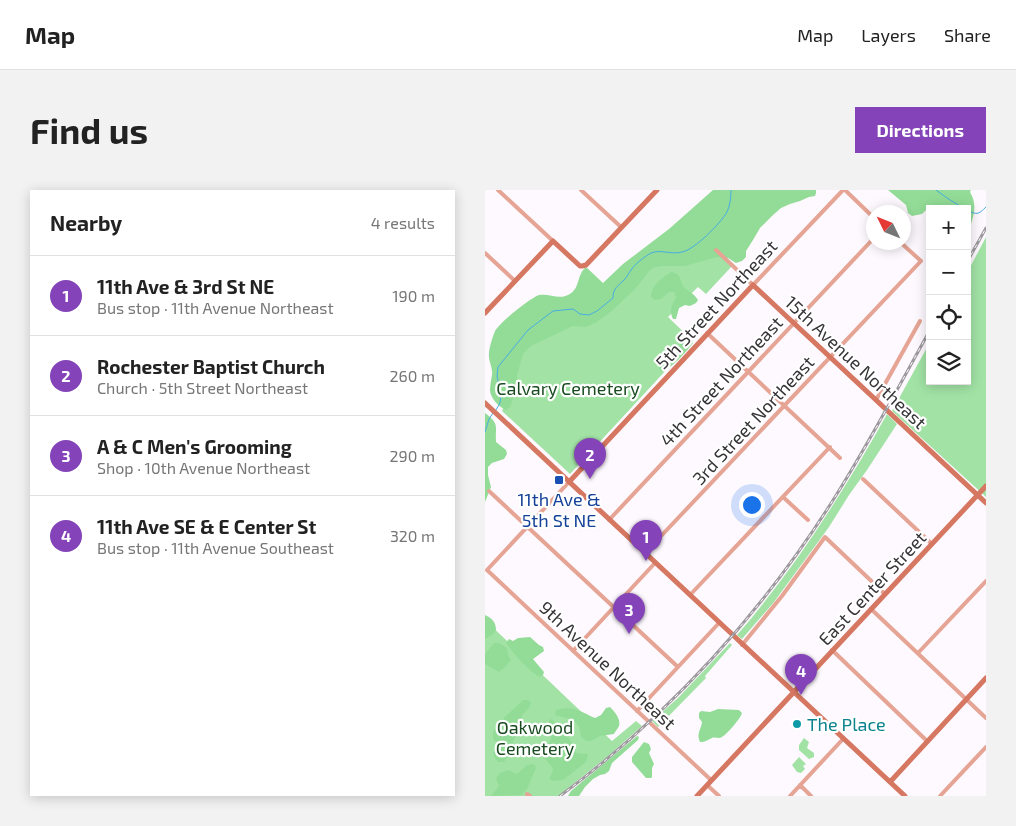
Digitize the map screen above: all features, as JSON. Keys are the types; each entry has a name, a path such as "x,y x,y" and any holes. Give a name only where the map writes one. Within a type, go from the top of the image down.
{"street":[{"path":"498,190 582,266 657,190"},
{"path":"581,190 621,227"},
{"path":"844,190 866,210"},
{"name":"5th Street Northeast","path":"487,570 707,333 844,190"},
{"path":"485,313 553,241"},
{"name":"4th Street Northeast","path":"609,520 866,246"},
{"name":"15th Avenue Northeast","path":"716,250 986,502"},
{"name":"3rd Street Northeast","path":"645,553 921,262 908,250"},
{"path":"485,253 515,281"},
{"path":"876,400 920,321"},
{"path":"707,333 840,458"},
{"path":"487,405 905,796"},
{"path":"690,595 830,447"},
{"path":"863,479 932,544"},
{"name":"East Center Street","path":"697,796 986,486"},
{"path":"489,491 679,667"},
{"path":"783,497 807,520"},
{"path":"742,645 782,596 825,537 885,594"},
{"path":"573,651 655,563"},
{"name":"9th Avenue Northeast","path":"487,570 637,711 709,782 719,796"},
{"path":"918,653 986,581"},
{"path":"871,609 986,718"},
{"path":"637,711 719,623"},
{"path":"832,650 927,740"},
{"path":"890,782 986,678"},
{"path":"790,796 843,739"},
{"path":"941,796 986,747"},
{"path":"800,786 811,796"}],"green space":[{"path":"713,190 816,190 816,193 815,196 781,208 772,216 760,228 746,251 746,257 742,261 736,263 728,258 717,257 685,266 655,267 650,270 636,288 597,322 586,327 573,326 531,346 523,354 517,376 518,383 510,407 506,410 493,399 490,393 492,372 489,353 495,331 502,322 539,295 561,297 568,295 577,286 581,274 586,267 603,283 623,264 669,229"},
{"path":"888,190 971,190 974,203 973,219 971,225 971,205 926,205 926,210 922,214 912,216 911,205 906,205"},
{"path":"986,237 986,497 892,411 926,349 926,385 971,385 971,265"},
{"name":"Calvary Cemetery","path":"710,244 732,266 706,294 698,287 668,317 693,341 570,474 502,411 519,352 637,273"},
{"path":"671,272 678,275 683,286 698,300 690,306 685,305 679,308 676,319 673,319 671,311 676,298 674,292 669,292 661,299 655,300 651,297 655,285"},
{"path":"684,340 690,340 693,343 683,355 662,372 659,369 661,363"},
{"path":"485,413 495,423 496,442 506,450 507,454 504,459 492,463 488,467 491,487 485,502"},
{"path":"887,414 897,424 829,527 774,602 742,639 737,635 775,589 832,507"},
{"path":"485,615 493,621 496,630 485,639"},
{"name":"Oakwood Cemetery","path":"485,620 612,741 636,721 642,726 558,796 485,796"},
{"path":"530,637 543,647 544,651 533,659 544,672 539,677 521,662 506,643 509,639 513,641 518,638"},
{"path":"494,643 499,643 507,648 511,660 499,672 485,664 485,654"},
{"path":"730,643 732,645 705,676 706,678 658,727 652,721 678,698"},
{"path":"523,700 529,700 531,703 522,715 522,728 514,739 504,762 498,762 493,753 497,746 493,739 495,726"},
{"path":"610,707 616,713 619,727 614,734 600,736 591,741 586,741 581,737 576,723 555,715 556,710 572,708 595,718 601,715 606,708"},
{"path":"718,709 739,710 742,713 733,727 722,737 700,742 699,734 702,722 699,718 699,713 701,711 710,712"},
{"path":"552,719 570,739 576,753 587,754 588,756 586,762 563,780 553,781 549,779 553,771 552,767 541,754 543,746 550,742 552,730 549,720"},
{"path":"637,736 639,737 638,740 612,763 609,771 593,779 579,796 568,796 571,791"},
{"path":"804,738 809,742 807,748 814,753 814,757 809,759 799,750 799,745"},
{"path":"644,742 649,744 651,749 649,753 654,764 651,778 646,778 632,762 632,757"},
{"path":"799,757 806,764 803,766 805,769 801,773 797,772 792,765"},
{"path":"532,764 536,768 527,789 522,795 491,796 499,786 496,778 500,773 509,770 517,774 527,765"}],"waterway":[{"path":"496,410 500,403 501,395 497,376 498,367 528,330 553,311 573,309 580,314 589,315 597,311 613,298 616,288 645,256 655,252 682,252 693,247 724,217 729,207 731,190"},
{"path":"936,190 958,205"},
{"path":"971,212 981,212 986,207"},
{"path":"485,432 493,413"}],"railway":[{"path":"971,255 986,228"},
{"path":"560,796 600,765 676,696 745,621 777,581 807,540 848,477 926,337"}],"place":[{"name":"Rochester Baptist Church","path":"590,479"},
{"name":"11th Ave & 5th St NE","path":"559,480"},
{"name":"11th Ave & 3rd St NE","path":"646,561"},
{"name":"A & C Men's Grooming","path":"629,634"},
{"name":"11th Ave SE & E Center St","path":"801,695"},
{"name":"The Place","path":"797,724"}]}
